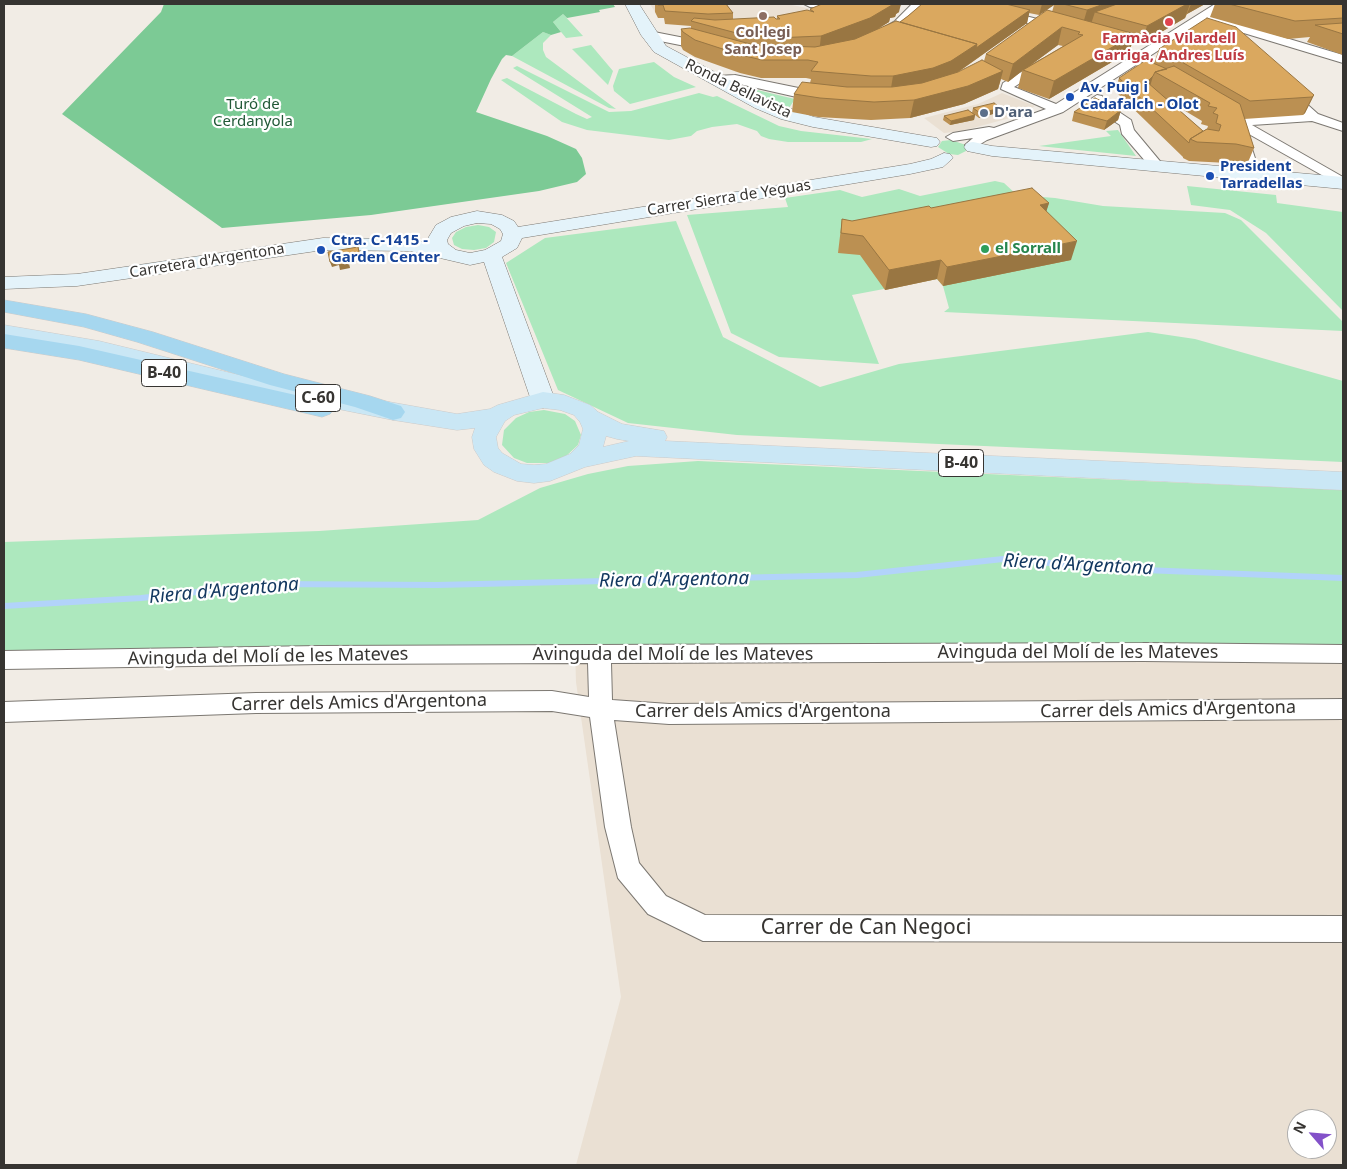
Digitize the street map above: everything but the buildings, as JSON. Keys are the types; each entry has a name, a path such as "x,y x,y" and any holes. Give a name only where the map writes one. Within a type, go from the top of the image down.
{"highway":[{"path":"4,306 86,322 146,337 278,380 362,401 393,412"},
{"name":"B-40","path":"4,341 79,353 241,387"},
{"path":"4,347 73,359 211,389 241,387"}],"main road":[{"name":"C-60","path":"4,332 99,348 324,410"},
{"name":"C-60","path":"241,387 393,412"},
{"name":"B-40","path":"393,412 457,422 472,421 497,415 519,405 543,400 564,403 582,410 590,418 617,431 713,442 802,446 936,456 1343,474"},
{"name":"B-40","path":"324,410 445,435 486,449 492,458 503,466 517,472 534,474 550,472 579,460 636,448 1343,481"},
{"path":"486,449 486,432 497,415"},
{"path":"579,460 589,450 594,440 595,428 590,418"}],"street":[{"name":"Ronda Bellavista","path":"632,4 648,32 660,48 672,57 761,104 801,119 930,142"},
{"path":"810,4 866,8 895,4"},
{"path":"867,42 895,26 918,4"},
{"path":"965,4 1038,21 1075,32"},
{"path":"962,152 982,137 1058,109 1222,4"},
{"path":"811,17 827,5"},
{"path":"1026,30 1050,13"},
{"path":"1177,14 1288,41 1343,59"},
{"path":"648,32 680,29"},
{"path":"1185,29 1204,35"},
{"path":"648,32 719,49"},
{"path":"1249,43 1318,39"},
{"path":"1056,56 1007,86 1007,89 1058,109"},
{"path":"717,80 735,79 801,94 836,98"},
{"path":"1278,85 1313,117"},
{"path":"1086,92 1096,98 1102,107 1126,123 1127,131 1157,166"},
{"path":"1232,119 1313,117 1343,127"},
{"path":"1232,119 1253,174"},
{"path":"1232,119 1343,183"},
{"path":"1004,128 938,138 930,142 928,146 932,152 1016,152 1343,183"},
{"path":"1004,128 993,135 990,142 993,146 1016,152"},
{"path":"953,137 964,140 962,152"},
{"path":"962,152 982,161 1069,158"},
{"name":"Carrer Sierra de Yeguas","path":"512,234 910,169 937,163 962,152"},
{"path":"441,243 458,221 477,217 502,222 507,225 512,234 512,239 505,248 491,255 543,400"},
{"name":"Carretera d'Argentona","path":"4,283 77,280 323,244 410,245 441,243 455,257 470,259 491,255"},
{"name":"Avinguda del Molí de les Mateves","path":"4,660 319,655 1133,652 1343,654"},
{"name":"Carrer de Can Negoci","path":"599,655 602,709 618,827 627,869 657,906 703,928 1343,929"},
{"name":"Carrer dels Amics d'Argentona","path":"4,712 256,702 552,701 602,709 669,714 1343,708"}],"shaded area":[{"name":"Col·legi Sant Josep","path":"650,4 787,4 812,9 777,23 655,12"},
{"name":"D'ara","path":"1002,93 1035,106 1017,116 962,131 944,133 924,118 978,104"},
{"path":"871,647 1343,654 1343,1165 576,1165 621,997 576,682 575,648"}],"green space":[{"name":"Turó de Cerdanyola","path":"164,4 613,4 615,7 599,10 600,12 567,18 563,14 553,22 561,32 551,35 543,32 512,56 506,55 491,79 476,112 547,136 576,149 582,158 586,174 577,182 539,191 371,215 222,228 62,114 161,12"},
{"path":"563,14 583,36 566,38 553,22"},
{"path":"543,32 551,35 543,43 546,57 616,109 609,108 512,56"},
{"path":"591,45 613,71 608,85 572,49"},
{"path":"654,62 674,77 696,87 630,104 614,91 613,86 619,69"},
{"path":"517,66 609,112 631,111 699,93 713,97 717,96 779,126 801,131 872,139 861,142 788,142 769,139 761,136 757,131 737,124 712,127 697,131 691,136 669,140 587,130 562,122 501,80 507,78 576,114 587,119 592,117 513,68"},
{"path":"741,86 782,96 795,99 787,111"},
{"path":"1118,130 1136,156 1039,146 1111,136 1106,131"},
{"path":"951,140 966,145 966,151 958,155 949,154 938,147 942,141"},
{"name":"el Sorrall","path":"995,181 1004,183 1017,195 1055,198 1103,206 1225,213 1241,220 1343,322 1343,331 944,312 949,308 943,286 937,279 852,295 879,364 779,357 731,333 687,215 788,207 785,198 840,190 862,197 899,189 920,196"},
{"path":"1187,186 1276,195 1277,203 1343,212 1343,311 1266,233 1230,210 1191,205"},
{"path":"676,221 723,337 820,387 899,364 1148,332 1195,339 1343,381 1343,462 737,435 628,423 558,390 506,263 545,238"},
{"path":"478,225 489,227 496,232 494,242 486,248 474,250 462,249 454,245 452,238 456,232 466,227"},
{"path":"544,410 565,414 575,421 581,435 578,445 564,458 550,463 527,463 514,458 502,445 504,430 516,418 529,412"},
{"path":"698,461 1343,490 1343,654 871,647 4,652 4,542 319,531 478,520 540,488 588,474 628,466"}],"waterway":[{"name":"Riera d'Argentona","path":"4,606 141,598 271,584 437,585 857,575 1003,559 1119,569 1343,578"}],"place":[{"name":"Col·legi Sant Josep","path":"763,16"},
{"name":"Farmàcia Vilardell Garriga, Andres Luís","path":"1169,22"},
{"name":"Av. Puig i Cadafalch - Olot","path":"1070,97"},
{"name":"D'ara","path":"984,113"},
{"name":"President Tarradellas","path":"1210,176"},
{"name":"el Sorrall","path":"985,249"},
{"name":"Ctra. C-1415 - Garden Center","path":"321,250"}]}
